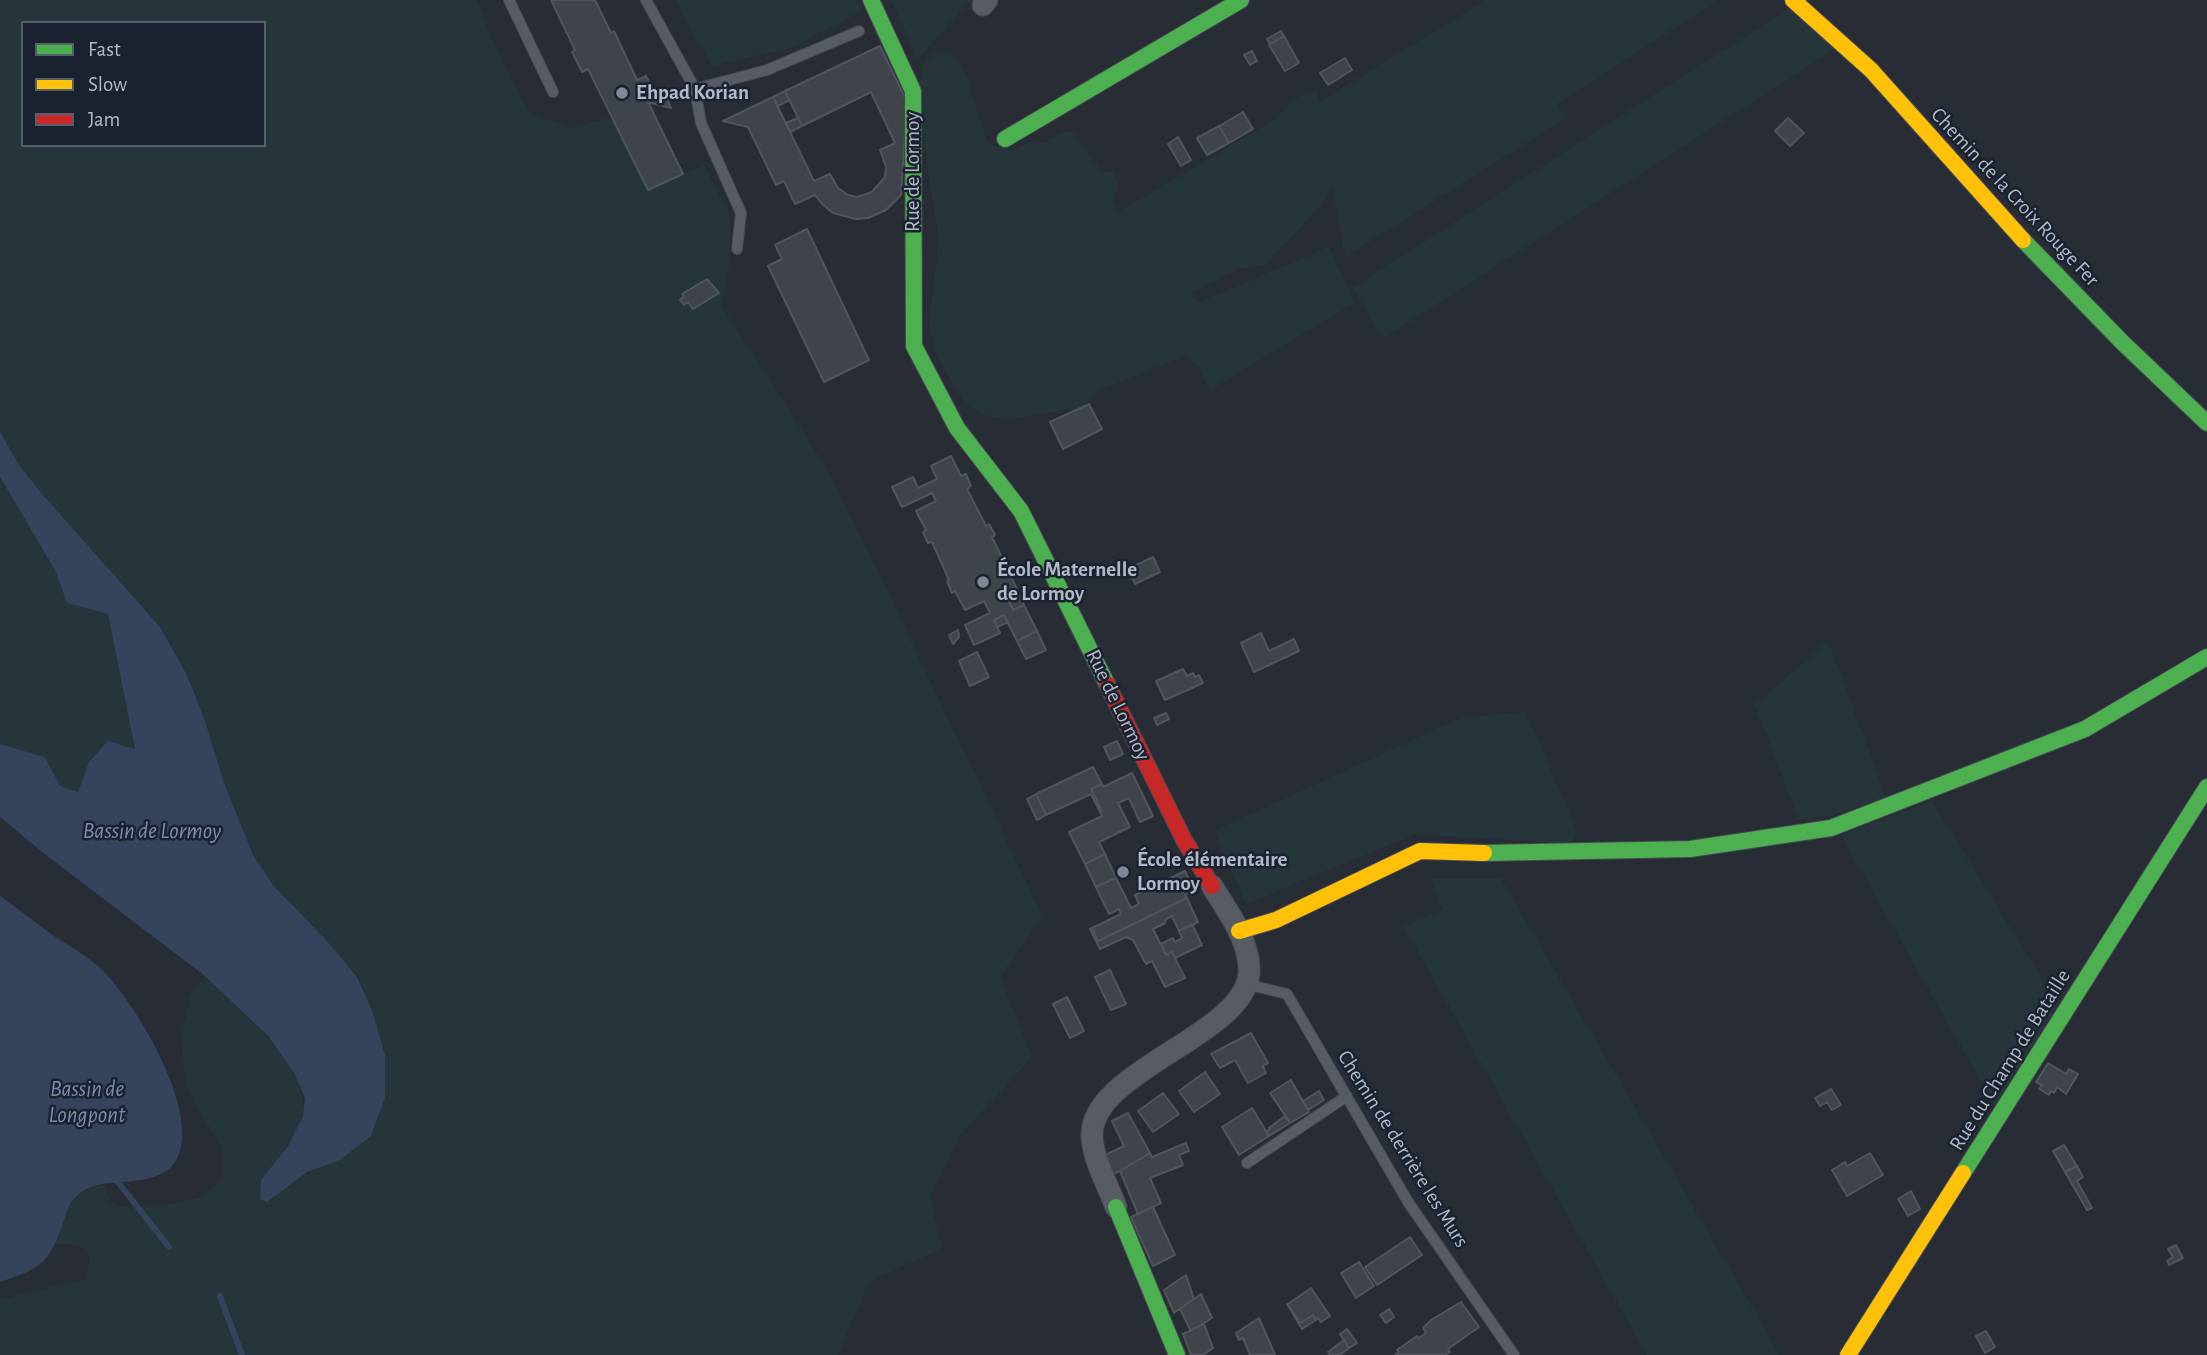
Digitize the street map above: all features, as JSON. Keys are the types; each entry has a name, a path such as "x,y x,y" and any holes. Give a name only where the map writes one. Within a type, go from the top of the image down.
{"street":[{"name":"Rue de Lormoy","path":"872,0 913,91 914,346 957,428 1021,511 1184,839 1239,931 1249,972 1246,984"},
{"path":"1005,139 1241,0"},
{"name":"Chemin de la Croix Rouge Fer","path":"1793,0 1871,70 2012,229 2122,342 2207,423"},
{"path":"1239,931 1276,920 1420,851 1500,853 1690,849 1831,828 2085,729 2207,657"},
{"name":"Rue du Champ de Bataille","path":"1848,1355 2207,787"},
{"path":"1177,1355 1116,1207 1093,1145 1092,1134 1097,1115 1126,1082 1233,1007 1246,984"}],"lane":[{"path":"509,0 553,92"},
{"path":"646,0 695,89 701,123 741,213 737,250"},
{"path":"695,89 767,70 859,31"},
{"name":"Chemin de derrière les Murs","path":"1246,984 1287,994 1408,1202 1514,1355"},
{"path":"1247,1163 1347,1097"}],"shaded area":[{"path":"0,0 476,0 504,67 531,114 572,128 616,116 651,189 704,165 730,215 730,266 721,305 823,463 1042,915 1000,977 1032,1057 958,1138 930,1195 942,1249 869,1281 838,1355 0,1355 0,1300 85,1279 90,1257 87,1252 76,1245 56,1244 66,1213 75,1198 92,1188 105,1185 110,1202 123,1207 165,1205 198,1198 216,1186 221,1178 221,1146 185,1080 181,1035 191,994 205,976 252,1021 286,1060 303,1099 302,1117 294,1134 261,1180 293,1181 320,1165 340,1160 371,1136 385,1098 385,1055 373,1013 357,977 274,886 254,857 224,783 205,721 186,672 160,627 21,468 0,432"},
{"path":"675,0 857,0 862,11 793,47 712,66"},
{"path":"891,0 971,0 918,59"},
{"path":"1486,0 1718,0 1557,104 1566,118 1345,257 1332,187 1317,210 1265,265 1238,269 1191,293 1198,303 1329,247 1354,303 1210,390 1197,366 1186,356 1102,389 1081,408 1008,419 984,415 964,402 937,356 929,327 939,238 918,91 922,66 935,52 953,55 966,76 987,141 1004,149 1014,149 1031,141 1044,143 1063,132 1072,132 1102,171 1114,173 1118,187 1113,202 1120,211 1273,121 1299,98 1318,93 1320,102"},
{"path":"1790,8 1835,49 1384,338 1352,288"},
{"path":"0,477 55,570 67,603 108,614 135,750 89,762 78,792 60,787 45,757 0,744"},
{"path":"1828,641 1886,797 1834,815 1799,820 1755,705"},
{"path":"1526,712 1577,832 1569,844 1415,834 1246,904 1214,831 1461,718"},
{"path":"1932,801 2058,1005 1995,1106 1841,835"},
{"path":"1431,879 1501,879 1780,1355 1647,1355 1404,927 1443,909"}],"water":[{"name":"Bassin de Lormoy","path":"0,432 21,468 160,627 193,690 224,783 254,857 274,886 357,977 373,1013 385,1055 385,1098 371,1136 340,1160 307,1172 267,1202 260,1199 261,1180 288,1146 303,1116 305,1098 294,1073 269,1037 205,976 0,817 0,744 45,757 60,786 78,792 89,762 108,741 135,749 108,614 67,603 55,570 0,477"},
{"name":"Bassin de Longpont","path":"0,896 93,962 114,983 148,1033 163,1064 182,1124 181,1149 170,1168 149,1179 100,1185 79,1194 69,1206 49,1255 35,1268 0,1282"}],"building":[{"name":"Ehpad Korian","path":"551,0 595,0 611,33 614,31 637,80 646,76 651,86 642,90 647,100 656,96 667,99 671,108 648,102 683,174 648,190 588,69 582,72 572,52 575,50"},
{"path":"1281,31 1284,36 1270,44 1267,39"},
{"path":"1284,36 1299,63 1285,71 1269,45"},
{"path":"880,46 907,102 901,195 886,210 868,218 856,219 833,213 815,195 795,204 784,181 776,185 748,127 723,121 773,97 814,181 830,174 838,188 848,195 857,197 872,192 885,177 886,167 880,150 895,143 871,92 802,126 785,91"},
{"path":"1252,51 1257,61 1250,65 1244,55"},
{"path":"1345,58 1352,70 1328,85 1320,73"},
{"path":"785,91 789,100 778,106 773,97"},
{"path":"1243,112 1253,129 1229,143 1219,126"},
{"path":"798,118 802,126 790,132 786,123"},
{"path":"1788,118 1804,133 1790,146 1775,131"},
{"path":"1219,126 1229,143 1207,155 1197,138"},
{"path":"1178,137 1191,160 1181,166 1168,144"},
{"path":"807,229 869,360 824,382 768,266 782,259 775,245"},
{"path":"707,279 719,293 693,309 688,302 684,305 680,300 684,296 682,294"},
{"path":"1089,404 1102,429 1063,449 1050,422"},
{"path":"951,456 961,476 966,474 971,486 967,489 986,526 989,524 995,535 992,537 1016,587 1004,592 1013,610 1024,605 1037,631 1017,641 1004,615 994,620 1000,633 974,645 965,625 990,613 984,601 965,610 955,591 952,593 947,581 949,580 932,542 928,543 923,532 926,530 916,511 936,501 932,493 902,507 892,487 913,477 918,488 937,479 931,466"},
{"path":"1153,557 1160,572 1135,584 1128,569"},
{"path":"1016,587 1024,605 1013,610 1004,592"},
{"path":"1004,615 1008,622 997,627 994,620"},
{"path":"958,630 959,637 953,644 949,635"},
{"path":"1037,631 1046,650 1026,659 1017,641"},
{"path":"1261,633 1269,651 1294,639 1299,651 1254,672 1241,643"},
{"path":"977,652 989,677 970,686 959,661"},
{"path":"1183,669 1187,676 1193,673 1195,677 1199,675 1203,683 1165,700 1156,681"},
{"path":"1166,713 1169,719 1157,725 1154,718"},
{"path":"1117,741 1123,754 1110,760 1104,747"},
{"path":"1093,767 1102,784 1091,789 1102,811 1100,812 1091,794 1046,815 1036,794"},
{"path":"1132,773 1153,816 1140,822 1129,798 1118,803 1130,827 1099,842 1105,854 1085,864 1069,832 1102,816 1091,789 1102,784 1103,787"},
{"path":"1036,794 1046,815 1037,820 1027,799"},
{"path":"1105,854 1116,878 1096,887 1085,864"},
{"path":"1185,871 1194,891 1185,895 1187,898 1098,941 1092,928 1121,914 1119,909 1109,914 1096,887 1116,878 1131,908 1139,904 1135,895"},
{"path":"1187,898 1198,922 1179,931 1172,916 1153,929 1166,955 1172,952 1185,978 1165,987 1152,961 1146,964 1133,940 1126,937 1100,949 1090,929 1092,928 1098,941"},
{"path":"1192,924 1202,945 1175,958 1172,952 1166,955 1161,944 1173,938 1175,942 1182,938 1179,931"},
{"path":"1110,970 1126,1004 1111,1010 1095,977"},
{"path":"1067,997 1084,1031 1070,1038 1053,1004"},
{"path":"1251,1033 1268,1063 1263,1066 1266,1073 1248,1083 1235,1060 1220,1068 1211,1054"},
{"path":"2048,1063 2066,1074 2069,1069 2078,1074 2066,1094 2057,1087 2054,1093 2051,1091 2049,1095 2039,1089 2042,1085 2036,1082"},
{"path":"1205,1072 1220,1094 1194,1112 1179,1091"},
{"path":"1291,1080 1309,1112 1290,1123 1270,1093"},
{"path":"1831,1089 1841,1105 1832,1110 1827,1102 1820,1106 1815,1098"},
{"path":"1319,1091 1324,1100 1308,1110 1303,1101"},
{"path":"1163,1093 1179,1114 1153,1132 1138,1111"},
{"path":"1252,1108 1269,1136 1239,1155 1222,1127"},
{"path":"1128,1113 1150,1153 1113,1175 1105,1155 1124,1146 1112,1121"},
{"path":"1285,1116 1290,1123 1269,1136 1266,1132 1269,1128"},
{"path":"1186,1143 1189,1151 1179,1155 1183,1165 1150,1178 1161,1203 1138,1214 1120,1171 1150,1153 1152,1157"},
{"path":"2064,1145 2077,1166 2065,1172 2053,1151"},
{"path":"1870,1153 1883,1175 1847,1196 1832,1170 1845,1162 1847,1166"},
{"path":"2077,1166 2083,1177 2077,1181 2092,1208 2087,1210 2065,1172"},
{"path":"1911,1191 1920,1209 1908,1216 1898,1199"},
{"path":"1153,1207 1175,1255 1153,1266 1131,1217"},
{"path":"1410,1237 1422,1255 1377,1285 1365,1267"},
{"path":"2176,1245 2183,1258 2169,1265 2167,1261 2173,1257 2168,1249"},
{"path":"1359,1262 1374,1286 1356,1298 1341,1273"},
{"path":"1186,1275 1194,1299 1174,1313 1164,1290"},
{"path":"1311,1288 1330,1316 1321,1322 1313,1315 1300,1323 1288,1304"},
{"path":"1201,1294 1212,1318 1191,1331 1180,1309"},
{"path":"1461,1302 1479,1327 1448,1349 1450,1352 1445,1355 1395,1355 1399,1352 1397,1350 1426,1333 1423,1328 1431,1320"},
{"path":"1287,1304 1300,1323 1313,1315 1316,1320 1302,1329"},
{"path":"1389,1309 1394,1317 1386,1323 1380,1315"},
{"path":"1259,1318 1275,1355 1250,1355 1243,1338 1239,1340 1236,1333"},
{"path":"1204,1324 1213,1348 1203,1355 1191,1355 1183,1334"},
{"path":"1347,1329 1357,1343 1349,1348 1340,1334"},
{"path":"1986,1331 1995,1347 1985,1353 1976,1336"},
{"path":"1344,1340 1349,1348 1340,1355 1330,1355 1328,1352"}],"waterway":[{"path":"114,1177 169,1247"},
{"path":"220,1296 242,1355"}],"traffic: fast":[{"path":"871,0 913,91 914,346 957,428 1021,511 1107,684"},
{"path":"1005,139 1241,0"},
{"path":"2023,240 2122,342 2207,423"},
{"path":"1484,853 1690,849 1831,828 2085,729 2207,657"},
{"path":"1963,1173 2207,787"},
{"path":"1116,1207 1177,1355"}],"traffic: slow":[{"path":"1793,0 1871,70 2023,240"},
{"path":"1239,931 1276,920 1420,851 1484,853"},
{"path":"1848,1355 1963,1173"}],"traffic: jam":[{"path":"1107,684 1184,840 1212,886"}],"place":[{"name":"Ehpad Korian","path":"622,93"},
{"name":"École Maternelle de Lormoy","path":"983,582"},
{"name":"École élémentaire Lormoy","path":"1123,872"}]}
